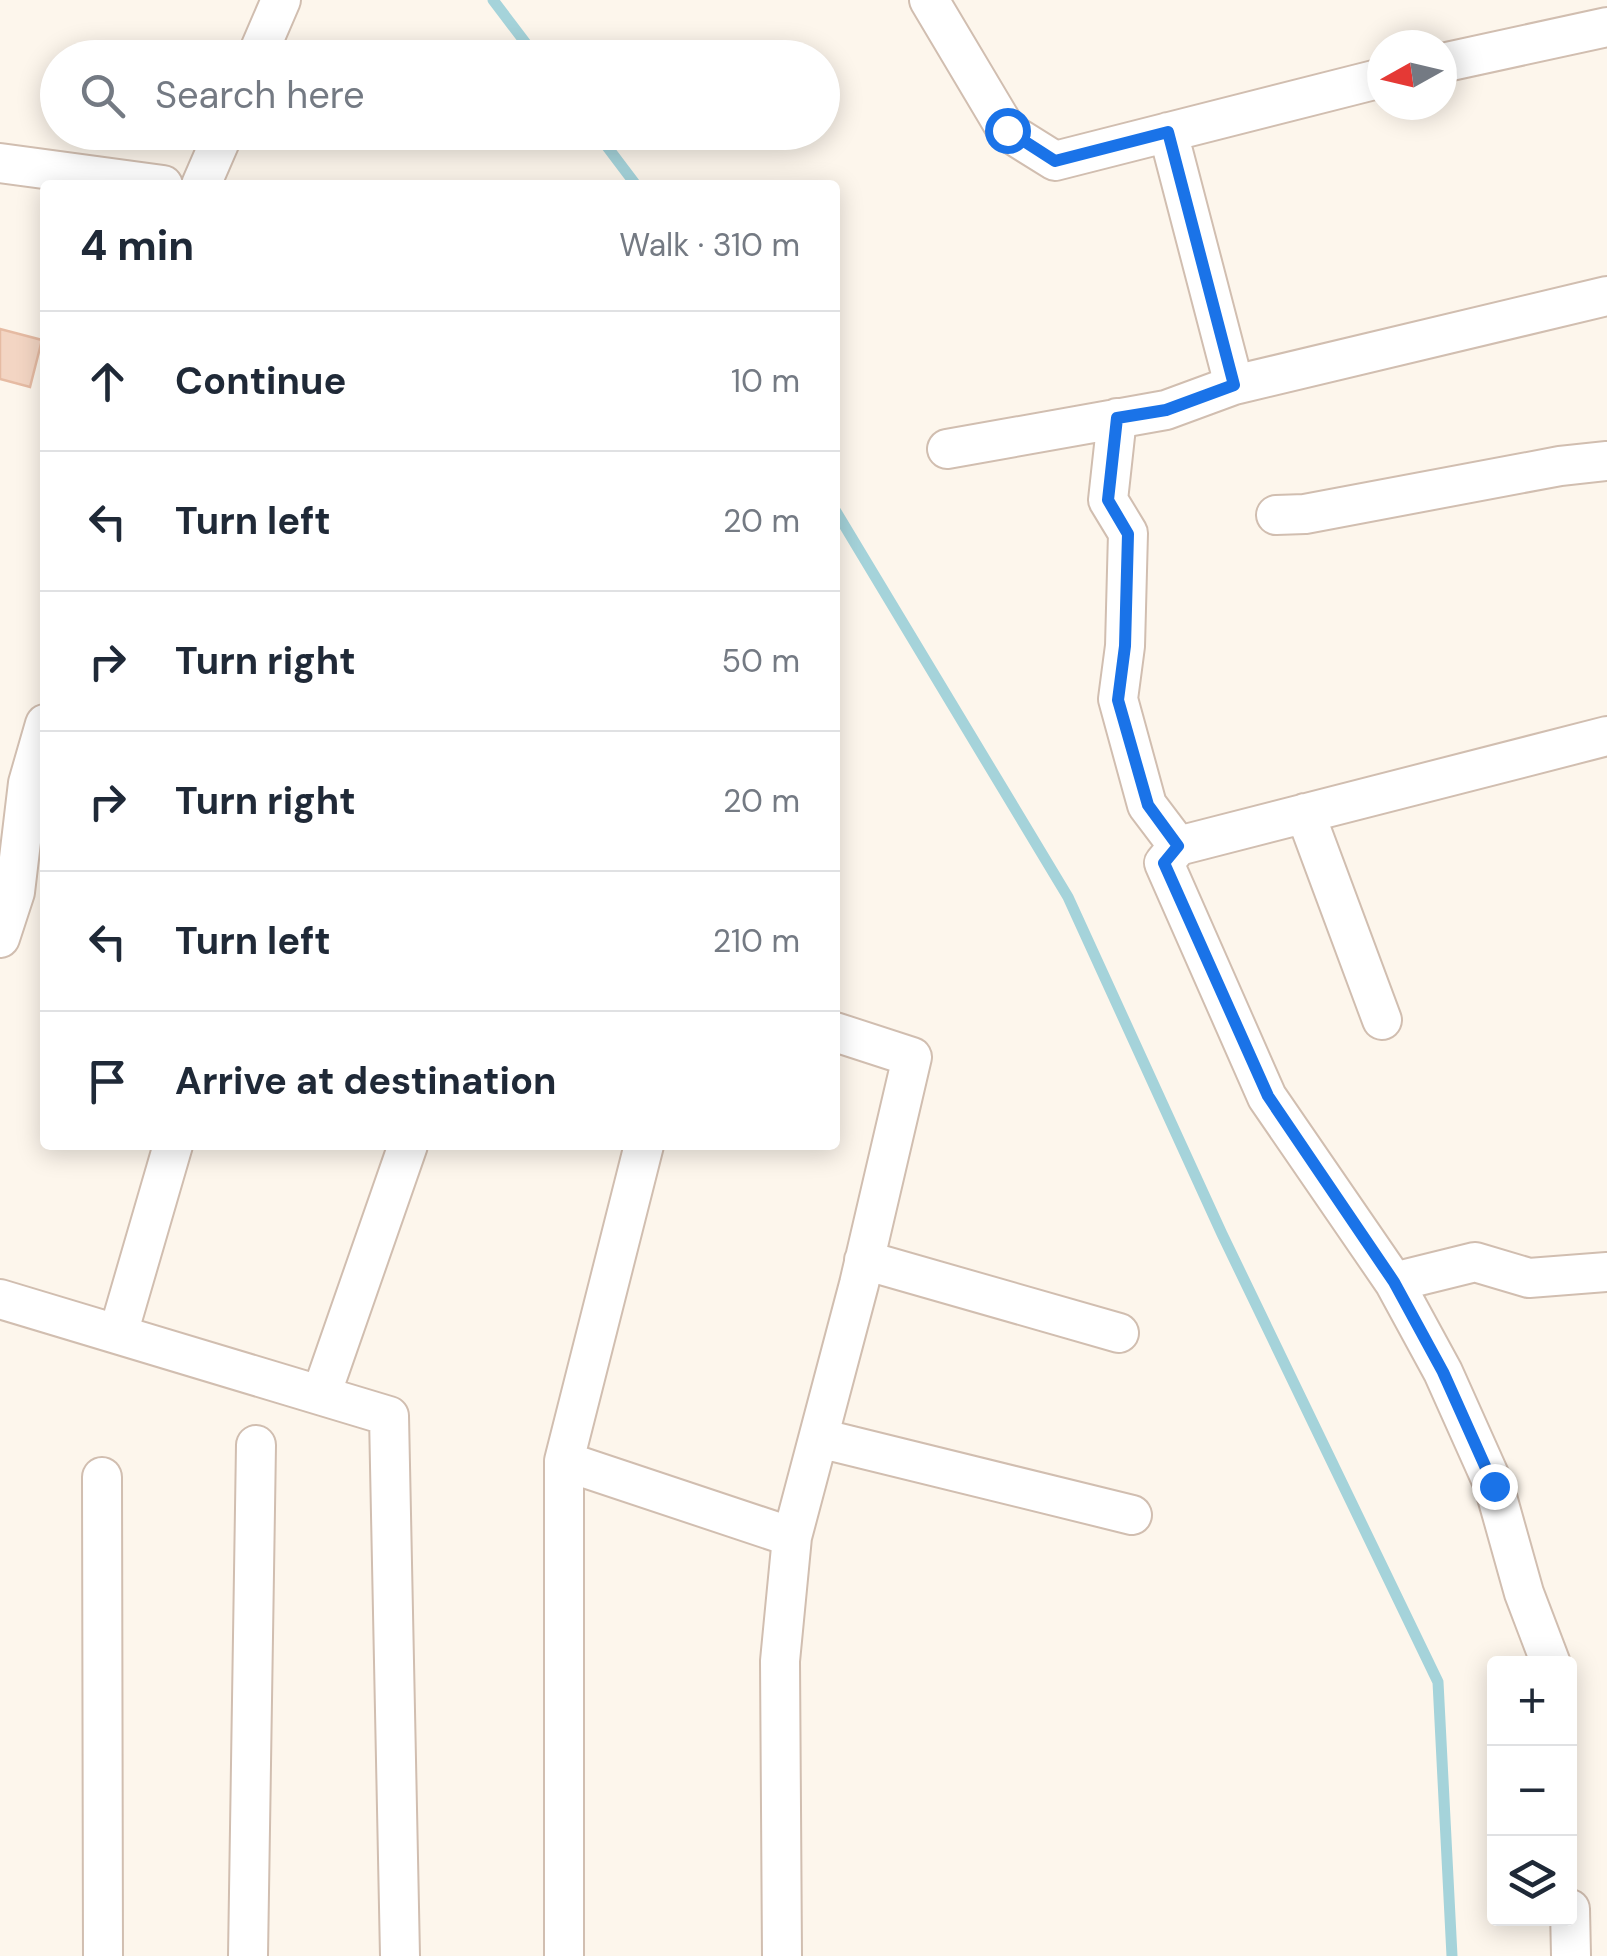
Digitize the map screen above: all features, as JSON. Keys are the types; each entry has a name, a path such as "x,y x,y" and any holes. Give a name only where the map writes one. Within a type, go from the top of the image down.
{"street":[{"path":"264,40 282,0"},
{"path":"929,0 1007,130 1055,161 1367,82"},
{"path":"1457,60 1607,27"},
{"path":"1168,132 1234,385"},
{"path":"203,180 216,150"},
{"path":"0,164 124,180"},
{"path":"947,450 1166,410 1234,385 1607,296"},
{"path":"1117,418 1108,500 1128,534 1125,646 1118,700 1148,805 1178,846"},
{"path":"1276,515 1305,514 1607,460"},
{"path":"1548,1656 1524,1594 1494,1486 1443,1372 1394,1282 1268,1096 1164,863 1178,846 1607,736"},
{"path":"0,938 15,892 24,781 40,738"},
{"path":"1306,813 1382,1020"},
{"path":"782,1956 780,1661 792,1537 912,1057 840,1034"},
{"path":"118,1334 172,1150"},
{"path":"321,1395 406,1150"},
{"path":"564,1956 564,1461 643,1150"},
{"path":"864,1260 1119,1333"},
{"path":"1394,1282 1475,1262 1529,1278 1607,1272"},
{"path":"0,1299 390,1416 400,1956"},
{"path":"818,1438 1132,1515"},
{"path":"248,1956 256,1445"},
{"path":"564,1461 792,1537"},
{"path":"102,1477 103,1956"},
{"path":"1570,1926 1571,1956"}],"building":[{"path":"0,329 40,339 30,387 0,379"}],"waterway":[{"path":"493,0 523,40"},
{"path":"610,150 632,180"},
{"path":"840,518 1068,897 1222,1234 1438,1682 1452,1956"}],"route":[{"path":"1007,130 1055,161 1168,132 1234,385 1166,410 1117,418 1108,500 1128,534 1125,646 1118,700 1148,805 1178,846 1164,863 1268,1096 1394,1282 1443,1372 1494,1486"}]}
